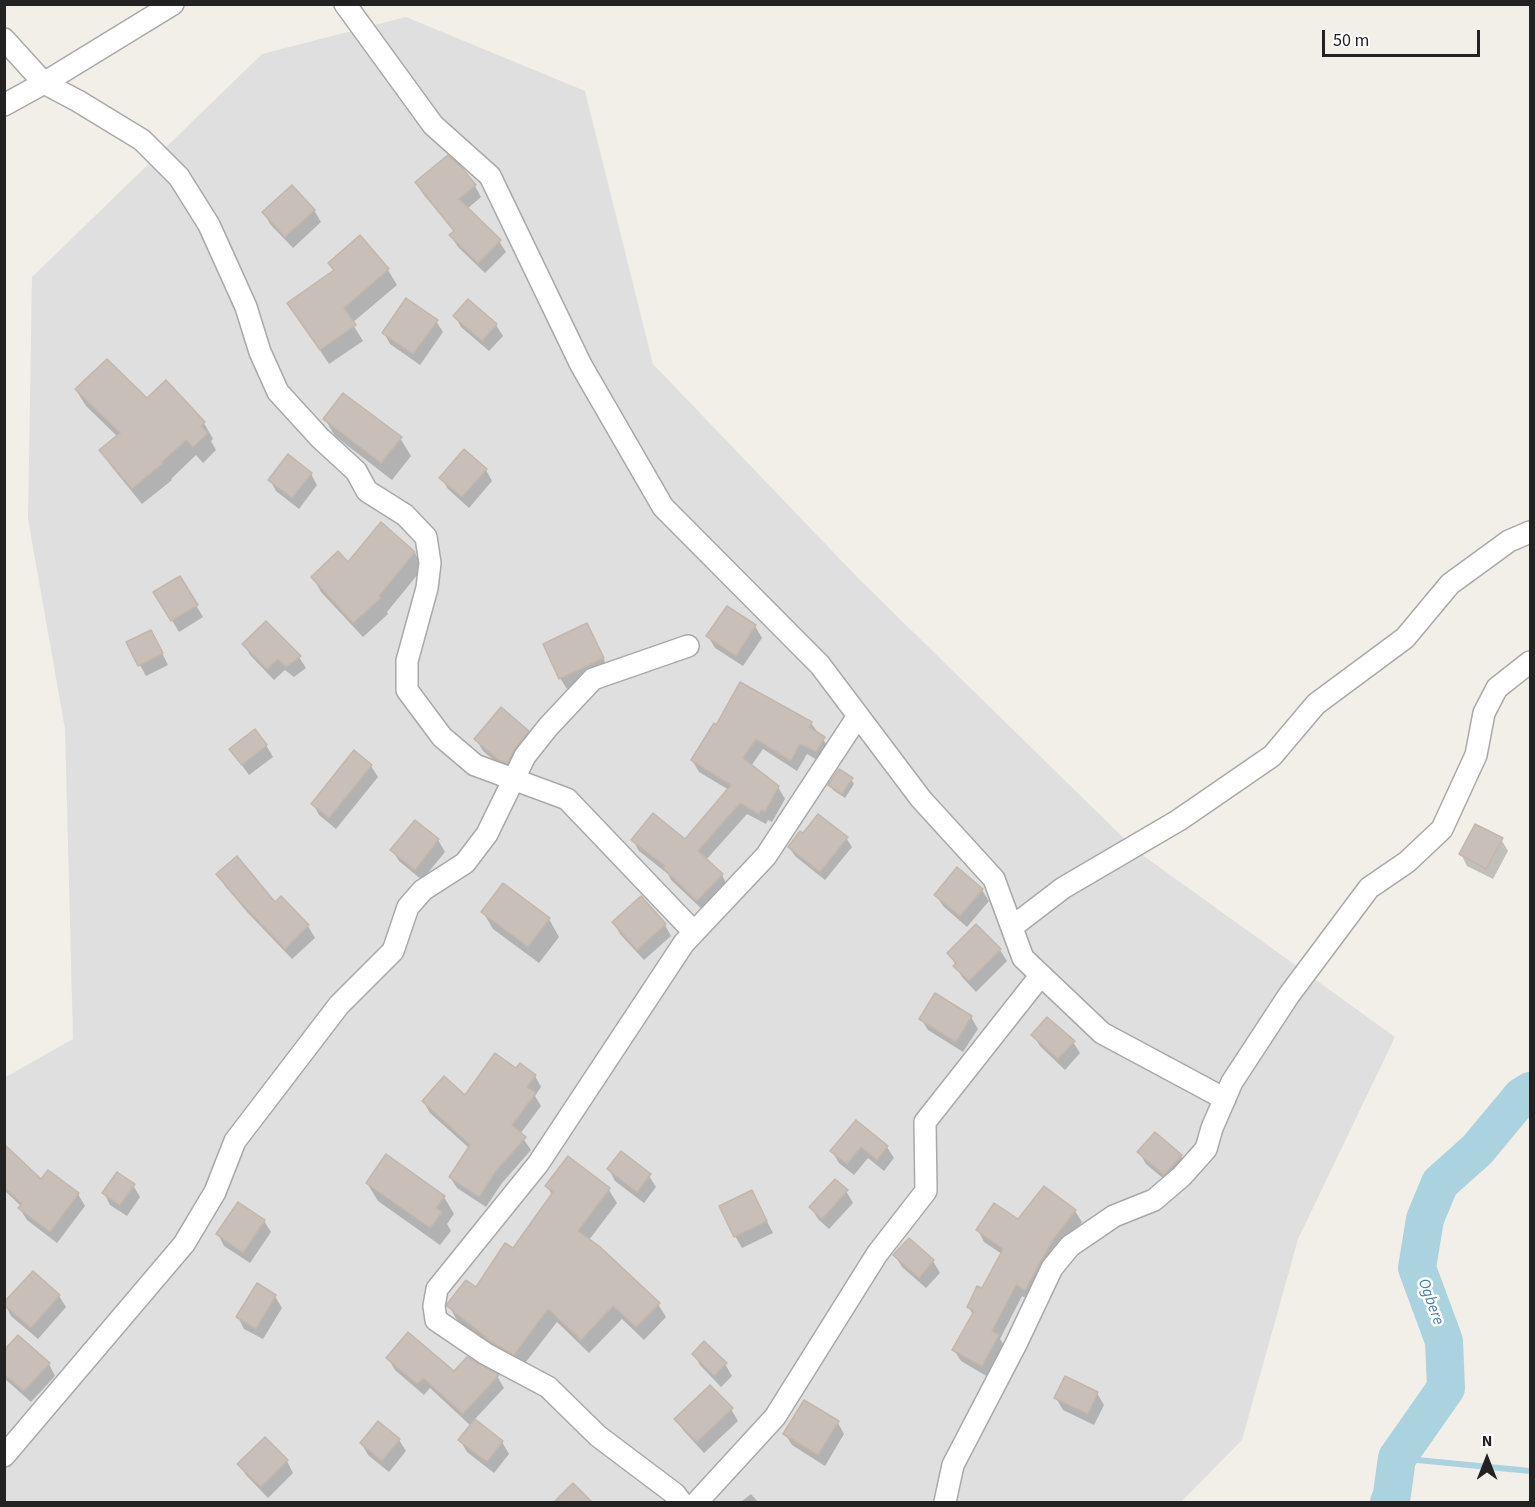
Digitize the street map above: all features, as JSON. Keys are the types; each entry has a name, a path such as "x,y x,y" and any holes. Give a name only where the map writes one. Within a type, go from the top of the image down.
{"street":[{"path":"4,105 173,4"},
{"path":"345,4 433,125 490,176 581,365 663,507 820,665 921,799 994,879 1023,958 1102,1033 1225,1099"},
{"path":"4,39 44,83 78,100 142,140 179,177 209,225 246,307 260,352 278,392 320,438 356,471 367,491 405,515 426,537 430,563 427,588 407,662 406,690 442,737 475,765 567,799 694,932"},
{"path":"1011,927 1063,888 1179,820 1272,756 1316,704 1405,638 1449,584 1509,541 1530,532"},
{"path":"4,1456 184,1244 215,1192 235,1141 339,1005 393,951 408,907 423,890 465,863 487,834 525,756 548,727 593,679 688,646"},
{"path":"945,1503 953,1465 1016,1344 1052,1268 1070,1246 1114,1216 1154,1200 1182,1176 1206,1149 1212,1128 1232,1082 1289,995 1369,888 1407,862 1442,829 1476,755 1484,713 1497,688 1530,662"},
{"path":"681,1503 675,1494 598,1436 548,1387 486,1354 436,1320 434,1306 437,1289 538,1164 684,943 766,856 858,716"},
{"path":"697,1503 775,1417 877,1254 926,1191 925,1122 1041,975"}],"shaded area":[{"path":"406,17 585,91 653,364 860,580 1137,851 1395,1037 1298,1239 1242,1440 1181,1502 5,1502 4,1078 73,1039 65,729 28,519 32,277 262,54"}],"building":[{"path":"448,155 476,185 459,199 501,240 478,263 449,235 454,231 415,182"},
{"path":"292,185 315,210 285,237 262,212"},
{"path":"360,235 389,269 344,308 356,325 320,350 287,303 334,270 328,263"},
{"path":"406,298 438,320 413,354 382,333"},
{"path":"468,299 497,324 482,341 453,316"},
{"path":"107,359 147,398 166,380 205,422 201,426 208,433 193,447 186,440 132,489 99,450 120,433 75,389"},
{"path":"343,393 402,437 381,463 323,419"},
{"path":"464,449 487,469 462,497 439,478"},
{"path":"288,454 312,473 292,498 268,480"},
{"path":"381,522 415,552 379,596 381,598 353,623 311,577 338,551 348,562"},
{"path":"180,576 198,605 171,621 153,592"},
{"path":"727,606 756,625 736,656 706,636"},
{"path":"266,621 301,656 286,667 278,659 267,669 242,644"},
{"path":"587,623 604,658 559,679 543,644"},
{"path":"151,630 163,653 138,666 126,642"},
{"path":"740,682 812,722 809,727 825,737 816,752 800,744 791,761 756,739 743,758 779,786 765,812 761,810 759,814 740,803 698,851 723,874 697,901 663,868 665,866 631,840 653,813 685,839 731,785 691,760 714,723 716,725"},
{"path":"501,707 529,731 515,748 507,763 500,761 474,739"},
{"path":"255,729 267,745 242,765 229,749"},
{"path":"354,750 372,765 329,818 311,804"},
{"path":"839,769 853,778 842,794 828,785"},
{"path":"818,814 848,837 820,872 788,847 800,831 803,833"},
{"path":"415,820 439,839 415,870 390,850"},
{"path":"1475,824 1503,838 1486,869 1459,854"},
{"path":"237,856 275,902 281,896 309,925 285,949 216,874"},
{"path":"957,867 983,889 960,916 934,895"},
{"path":"503,883 550,918 528,947 481,912"},
{"path":"641,896 666,924 637,950 612,922"},
{"path":"976,924 1001,949 969,981 953,966 956,963 947,953"},
{"path":"935,993 972,1016 956,1042 919,1019"},
{"path":"1047,1017 1075,1041 1058,1059 1031,1035"},
{"path":"495,1053 516,1068 520,1063 536,1075 527,1087 536,1093 512,1125 526,1137 496,1171 479,1197 449,1177 470,1145 422,1101 444,1076 465,1095"},
{"path":"856,1120 888,1146 877,1160 861,1147 847,1164 830,1151"},
{"path":"1155,1132 1182,1155 1164,1175 1137,1152"},
{"path":"4,1144 41,1179 48,1170 79,1193 50,1232 18,1208 22,1204 4,1187"},
{"path":"621,1151 651,1174 637,1192 607,1169"},
{"path":"386,1154 445,1196 436,1208 442,1212 430,1228 366,1183"},
{"path":"568,1156 610,1188 578,1231 599,1246 660,1303 636,1327 613,1306 581,1340 548,1309 514,1355 485,1338 447,1304 466,1280 476,1287 505,1243 513,1248 553,1192 545,1186"},
{"path":"117,1172 135,1184 120,1205 102,1193"},
{"path":"835,1179 848,1190 822,1219 809,1207"},
{"path":"1044,1186 1076,1210 1052,1241 1025,1290 1016,1285 992,1331 999,1335 982,1366 952,1350 974,1311 967,1307 977,1286 982,1288 1003,1249 976,1230 994,1203 1018,1219"},
{"path":"752,1190 767,1221 734,1237 719,1206"},
{"path":"238,1202 265,1220 243,1253 216,1234"},
{"path":"909,1238 934,1260 919,1278 893,1255"},
{"path":"33,1271 60,1295 31,1328 4,1305 4,1302"},
{"path":"257,1283 276,1295 256,1329 236,1317"},
{"path":"408,1332 454,1371 467,1357 499,1375 463,1414 423,1378 417,1384 386,1358"},
{"path":"18,1335 50,1363 24,1391 4,1374 4,1350"},
{"path":"704,1341 727,1363 714,1376 692,1354"},
{"path":"1065,1376 1098,1392 1088,1414 1054,1398"},
{"path":"710,1385 733,1408 697,1442 674,1419"},
{"path":"804,1400 839,1421 818,1455 783,1434"},
{"path":"475,1419 503,1441 487,1462 458,1440"},
{"path":"378,1421 400,1439 382,1461 360,1443"},
{"path":"265,1437 288,1460 261,1487 237,1464"},
{"path":"573,1483 593,1503 553,1503"}],"waterway":[{"name":"Ogbere","path":"1389,1502 1397,1458 1446,1388 1444,1341 1417,1268 1425,1219 1440,1183 1477,1150 1522,1096 1530,1091"},
{"path":"1397,1458 1530,1471"}]}
